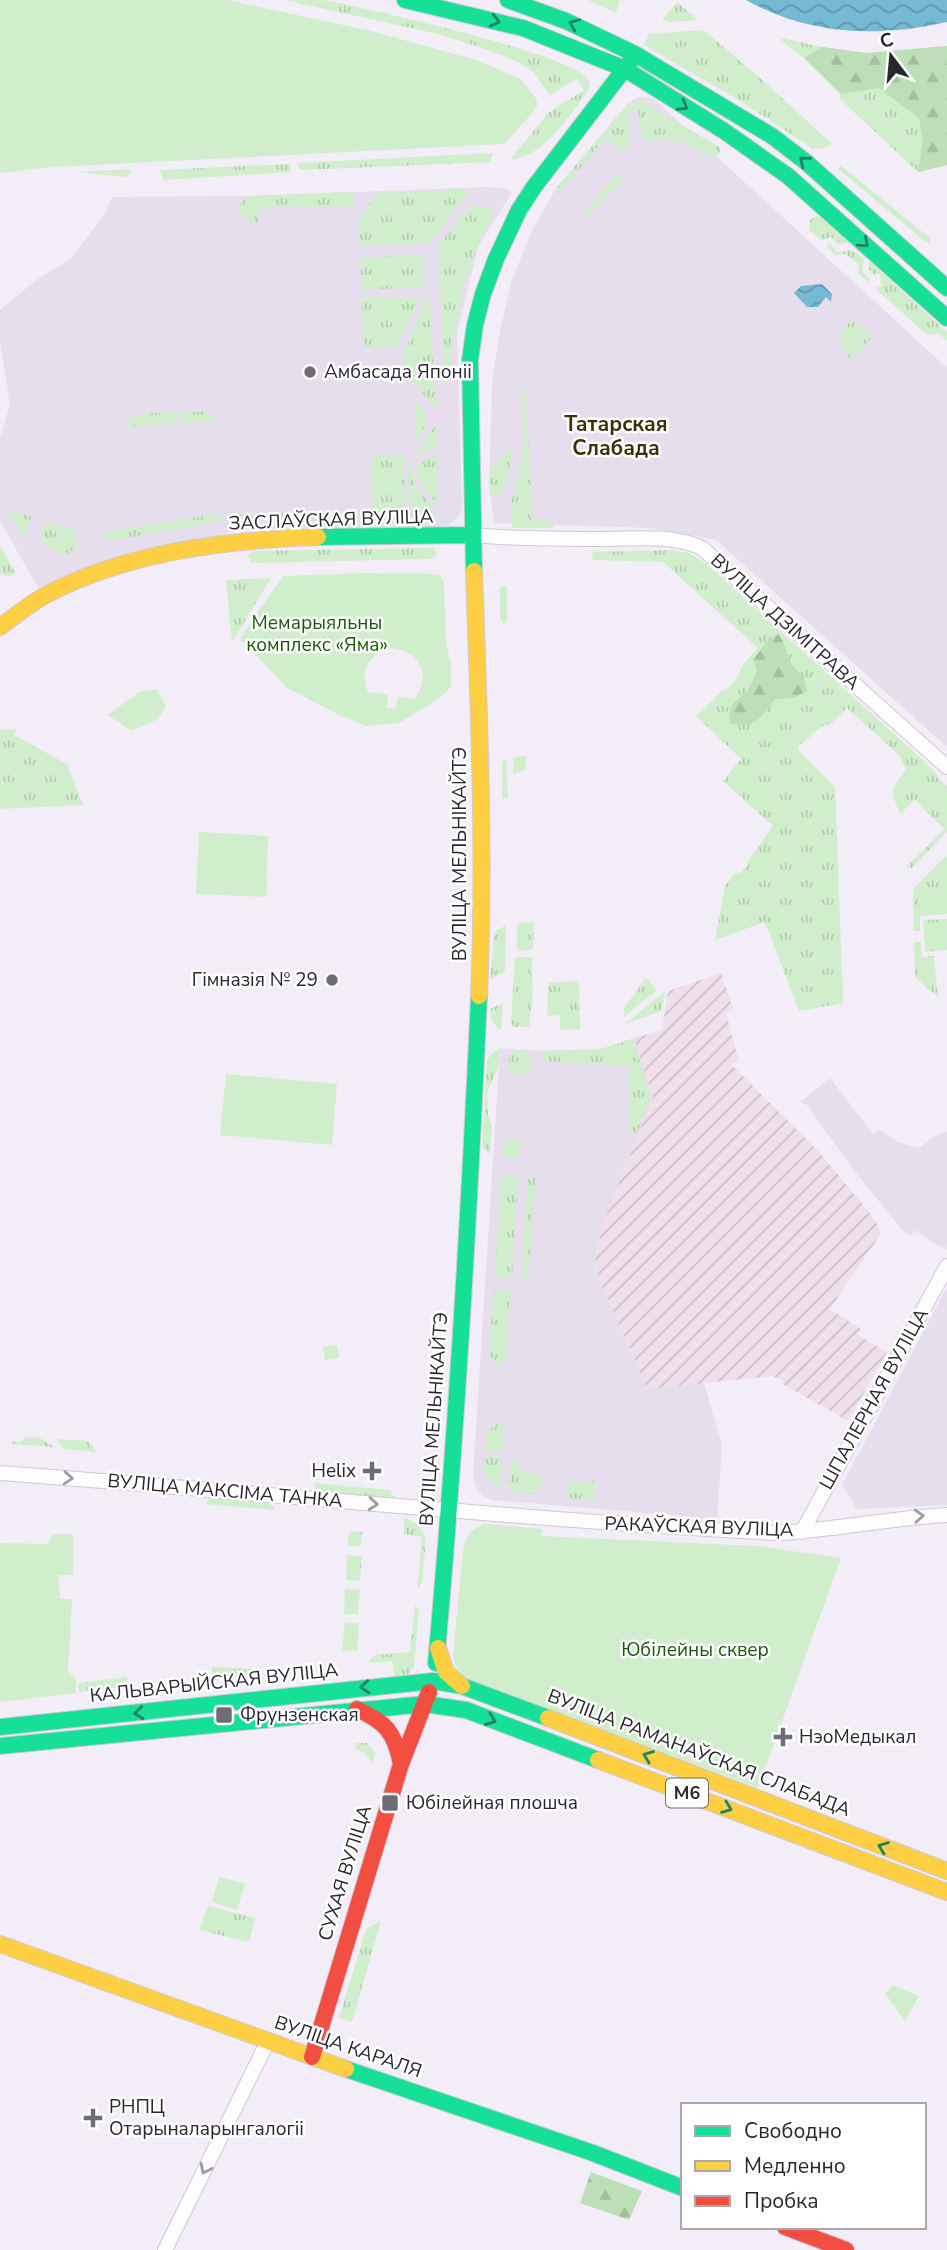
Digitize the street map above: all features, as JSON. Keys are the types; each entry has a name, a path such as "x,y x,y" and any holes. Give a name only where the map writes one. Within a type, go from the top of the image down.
{"main road":[{"path":"405,0 523,28 625,69 724,131 788,176 947,318"},
{"path":"508,0 575,24 635,54 772,136 806,162 947,288"},
{"name":"ВУЛІЦА МЕЛЬНІКАЙТЭ","path":"425,1703 433,1681 438,1648 450,1510 472,1159 482,916 481,751 472,535 470,360 483,294 519,210 635,54"},
{"name":"ЗАСЛАЎСКАЯ ВУЛІЦА","path":"0,627 43,597 109,569 143,559 276,539 472,535"},
{"path":"438,1648 443,1667 462,1686"},
{"name":"ВУЛІЦА РАМАНАЎСКАЯ СЛАБАДА","path":"433,1681 462,1686 947,1871"},
{"name":"КАЛЬВАРЫЙСКАЯ ВУЛІЦА","path":"0,1727 433,1681"},
{"name":"КАЛЬВАРЫЙСКАЯ ВУЛІЦА","path":"0,1746 425,1703"},
{"name":"СУХАЯ ВУЛІЦА","path":"312,2057 401,1764 425,1703"},
{"name":"М6","path":"425,1703 466,1710 947,1892"},
{"path":"355,1709 377,1717 387,1725 401,1764"},
{"name":"ВУЛІЦА КАРАЛЯ","path":"0,1944 268,2042 491,2118 681,2187"},
{"path":"790,2229 846,2250"}],"street":[{"name":"ВУЛІЦА ДЗІМІТРАВА","path":"472,535 505,538 657,539 688,542 702,548 947,767"},
{"name":"ШПАЛЕРНАЯ ВУЛІЦА","path":"802,1532 947,1266"},
{"name":"ВУЛІЦА МАКСІМА ТАНКА","path":"0,1473 450,1510"},
{"name":"РАКАЎСКАЯ ВУЛІЦА","path":"450,1510 627,1525 778,1533 947,1514"},
{"path":"165,2250 268,2042"}],"shaded area":[{"path":"641,96 654,99 947,368 947,747 716,540 650,528 495,523 489,490 492,383 512,280 532,231 556,188 629,102"},
{"path":"488,187 508,189 511,194 478,247 457,334 462,507 460,515 450,524 435,528 243,529 114,563 41,593 0,521 0,438 10,404 0,343 0,310 39,278 71,259 105,213 112,197 248,196"},
{"path":"721,973 733,1008 726,1013 739,1061 731,1064 818,1151 869,1212 882,1232 830,1309 861,1329 858,1335 887,1352 848,1421 773,1376 647,1389 594,1266 602,1225 653,1097 634,1038 662,1030 668,991"},
{"path":"634,1038 653,1097 602,1225 594,1266 647,1389 704,1383 722,1445 717,1519 492,1500 483,1496 476,1488 473,1477 500,1048 545,1051 601,1049"},
{"path":"830,1078 873,1134 878,1129 898,1142 919,1148 947,1131 945,1250 914,1230 911,1235 903,1231 852,1168 807,1105 800,1102"},
{"path":"947,1287 947,1505 857,1509 842,1485"}],"green space":[{"path":"0,0 227,0 371,31 476,60 521,79 537,100 537,107 505,144 53,167 0,173"},
{"path":"283,0 321,0 342,4 506,45 573,68 587,78 587,93 545,143 523,157 510,160 548,113 584,90 577,79 550,95 533,72 525,66 486,50 434,33"},
{"path":"588,0 620,0 616,13"},
{"path":"677,2 698,20 662,20"},
{"path":"704,30 832,144 821,149 812,148 745,104 644,45 649,34"},
{"path":"783,38 867,53 947,46 947,165 918,172 840,99 840,94 804,58 781,40"},
{"path":"947,46 947,165 918,172 923,141 919,118 879,88 841,94 804,58 822,47 867,53"},
{"path":"641,101 721,148 718,155 712,157 671,141 644,141 638,109 627,111 630,140 624,151 606,137 559,193 557,188 626,106"},
{"path":"493,153 490,162 302,170 298,168 298,163"},
{"path":"290,164 291,172 164,180 159,170"},
{"path":"840,165 930,238 930,243 838,169"},
{"path":"131,169 127,177 77,172"},
{"path":"618,174 622,177 620,182 587,218 582,213"},
{"path":"471,189 429,243 358,246 360,218 377,193"},
{"path":"352,192 355,198 352,206 258,209 258,223 250,223 240,212 239,206 248,196"},
{"path":"473,206 495,210 468,273 457,317 448,385 444,385 439,248 467,210"},
{"path":"819,216 850,243 838,244 831,237 821,240 810,231 810,220"},
{"path":"830,244 837,252 852,250 864,259 862,271 870,283 858,273 859,265 846,254 836,255 826,246"},
{"path":"422,255 425,281 420,287 362,290 360,258"},
{"path":"869,261 947,332 947,341 938,333 927,335 877,290 876,287 881,287 880,274 876,276 868,269"},
{"path":"361,297 421,297 396,347 365,347"},
{"path":"428,297 436,410 405,370 404,352"},
{"path":"851,321 872,337 851,360 840,340"},
{"path":"525,387 533,521 553,521 553,528 512,528 511,504 524,452 521,389"},
{"path":"416,400 424,411 426,421 416,442"},
{"path":"175,412 176,423 124,427 139,415"},
{"path":"180,413 211,413 214,421 182,423"},
{"path":"435,426 438,428 437,446 417,456 418,450"},
{"path":"511,448 513,450 503,495 494,496 489,490 489,470"},
{"path":"437,453 438,506 417,478 417,465"},
{"path":"404,455 405,513 373,515 371,457"},
{"path":"412,467 413,481 436,514 434,515 410,516 408,471"},
{"path":"4,509 32,517 26,536"},
{"path":"361,510 360,517 233,521 233,515"},
{"path":"220,514 221,521 113,540 105,540 103,535 116,530"},
{"path":"46,521 73,530 77,549 63,555 40,541"},
{"path":"0,545 16,574 0,574"},
{"path":"434,548 437,555 430,559 251,563 248,555 254,551"},
{"path":"671,550 689,553 705,563 934,770 947,786 947,831 911,869 907,866 944,829 915,800 900,814 893,790 906,770 899,755 847,708 832,723 821,727 798,747 835,787 843,1003 799,1011 765,922 715,940 725,886 736,872 739,874 748,865 747,862 773,826 723,781 741,759 696,716 737,678 742,666 758,648 663,562 593,560 592,552"},
{"name":"Мемарыяльны комплекс «Яма»","path":"439,574 444,583 451,687 440,698 399,723 366,726 287,688 240,638 283,576","holes":["391,648 410,654 420,665 420,690 415,699 398,697 396,709 387,708 388,695 368,692 366,670 377,654"]},
{"path":"271,578 232,642 226,580"},
{"path":"502,586 507,587 507,620 504,624 500,619"},
{"path":"778,634 790,661 804,679 807,691 794,698 775,699 761,717 752,723 730,723 731,708 748,690 757,670 753,660 768,640"},
{"path":"156,689 166,706 158,719 131,731 108,715 139,692"},
{"path":"17,729 14,735 67,764 83,805 0,809 0,730"},
{"path":"526,756 525,769 513,775 513,758"},
{"path":"506,759 508,798 502,799 502,762"},
{"path":"199,832 268,836 266,897 196,894"},
{"path":"947,855 947,914 920,916 920,931 913,931 913,889"},
{"path":"947,919 947,950 925,952 923,920"},
{"path":"534,922 533,948 517,951 517,923"},
{"path":"506,925 505,972 490,979 494,936 496,931"},
{"path":"914,942 921,942 922,957 934,956 938,997 915,977"},
{"path":"515,959 532,959 533,991 529,1027 514,1027 511,1023"},
{"path":"646,978 657,990 624,1017 624,1008"},
{"path":"579,981 580,1029 560,1030 560,1015 547,1016 548,983"},
{"path":"665,991 662,1011 625,1024"},
{"path":"503,1003 499,1029 491,1020 490,1009"},
{"path":"632,1039 651,1096 637,1133 629,1130 629,1066 544,1061 545,1051 601,1049"},
{"path":"500,1048 498,1068 487,1093 492,1127 490,1154 482,1145 487,1060"},
{"path":"513,1051 531,1052 530,1070 526,1074 508,1074 509,1056"},
{"path":"226,1074 337,1084 332,1145 220,1135"},
{"path":"508,1139 522,1140 519,1156 501,1157 502,1145"},
{"path":"502,1175 518,1177 512,1277 495,1277"},
{"path":"528,1178 536,1178 528,1278 521,1277"},
{"path":"494,1289 510,1291 505,1366 494,1362 489,1351"},
{"path":"337,1345 339,1358 325,1360 323,1347"},
{"path":"498,1422 504,1422 503,1448 501,1451 487,1451 486,1433"},
{"path":"27,1437 40,1438 54,1447 12,1444 13,1441 20,1442"},
{"path":"56,1439 88,1441 97,1452 63,1449"},
{"path":"485,1456 502,1460 500,1487 496,1487 483,1472"},
{"path":"512,1460 518,1460 516,1469 544,1476 536,1494 508,1491"},
{"path":"596,1481 594,1500 568,1498 567,1482"},
{"path":"315,1483 390,1490 394,1497 393,1501 315,1494"},
{"path":"209,1498 268,1503 274,1510 206,1504"},
{"path":"404,1517 419,1525 426,1538 422,1583 417,1589 422,1537 404,1534"},
{"name":"Юбілейны сквер","path":"485,1524 542,1529 541,1536 757,1546 841,1558 758,1788 464,1677 455,1665 453,1654 463,1550 470,1533"},
{"path":"349,1531 362,1532 361,1546 348,1546"},
{"path":"52,1534 73,1534 73,1575 58,1575 60,1599 72,1599 68,1669 76,1679 76,1693 0,1702 0,1543 48,1544"},
{"path":"347,1555 362,1556 360,1581 346,1580"},
{"path":"345,1589 360,1590 358,1614 344,1614"},
{"path":"415,1605 419,1609 414,1667 408,1674 394,1677 392,1661 369,1663 369,1660 375,1655 410,1652"},
{"path":"345,1622 359,1623 357,1651 342,1650"},
{"path":"212,1667 253,1669 253,1675 216,1680 212,1677"},
{"path":"127,1677 128,1687 79,1692 78,1683"},
{"path":"355,1743 367,1743 375,1753 373,1763 363,1752 356,1750"},
{"path":"219,1877 245,1884 237,1910 212,1902"},
{"path":"208,1906 255,1918 249,1942 199,1930"},
{"path":"381,1921 352,2022 339,2018 366,1929"},
{"path":"893,1985 919,1996 905,2021 885,1993"},
{"path":"591,2172 642,2191 629,2220 580,2203"}],"water":[{"path":"746,0 947,0 947,22 895,30 844,30 794,20"},
{"path":"822,284 832,294 831,302 826,297 818,307 807,307 794,293 801,286"}],"traffic: fast":[{"path":"405,0 523,28 625,69 724,131 788,176 947,318"},
{"path":"508,0 566,21 635,54 772,136 806,162 947,288"},
{"path":"474,571 470,360 483,294 519,210 633,58"},
{"path":"318,537 472,535"},
{"path":"436,1663 461,1330 479,996"},
{"path":"0,1727 433,1681 462,1686 548,1718"},
{"path":"0,1746 425,1704 466,1710 598,1760"},
{"path":"346,2069 593,2153 681,2187"}],"traffic: slow":[{"path":"0,627 44,596 76,581 142,559 212,545 318,537"},
{"path":"474,571 481,837 479,996"},
{"path":"438,1648 446,1672 462,1686"},
{"path":"548,1718 947,1871"},
{"path":"598,1760 947,1892"},
{"path":"0,1944 346,2069"}],"traffic: jam":[{"path":"312,2057 401,1764 429,1692"},
{"path":"357,1709 388,1730 396,1744 401,1764"},
{"path":"790,2229 846,2250"}],"place":[{"name":"Амбасада Японіі","path":"310,372"},
{"name":"Гімназія № 29","path":"332,980"},
{"name":"Helix","path":"372,1471"},
{"name":"Фрунзенская","path":"224,1715"},
{"name":"НэоМедыкал","path":"783,1737"},
{"name":"Юбілейная плошча","path":"390,1803"},
{"name":"РНПЦ Отарыналарынгалогіі","path":"93,2118"}],"district":[{"name":"Татарская Слабада","path":"616,436"}]}
